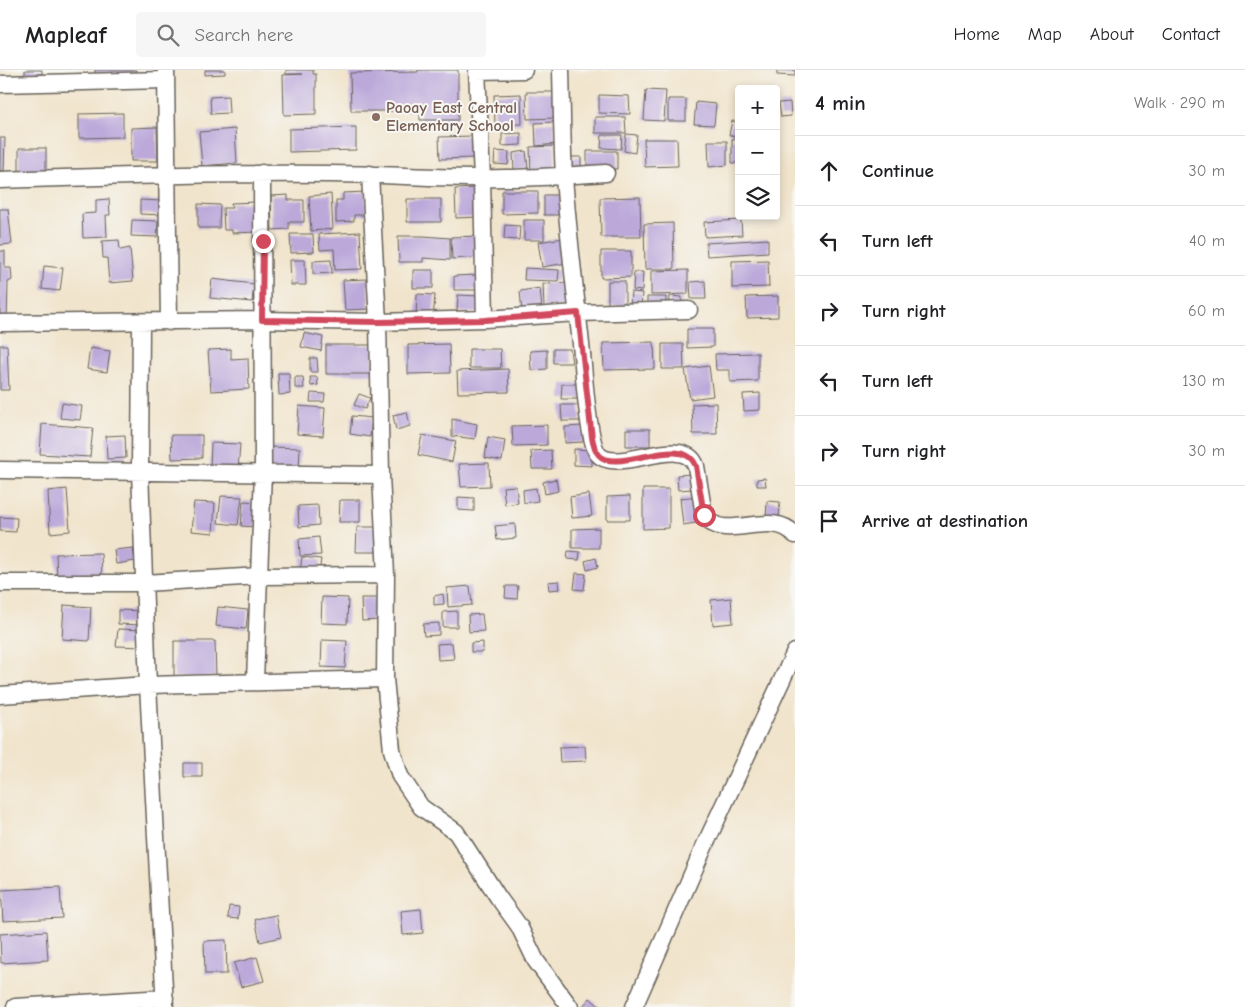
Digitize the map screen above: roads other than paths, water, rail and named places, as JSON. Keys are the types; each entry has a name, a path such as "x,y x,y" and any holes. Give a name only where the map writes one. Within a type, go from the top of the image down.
{"street":[{"path":"485,320 482,178 477,71 524,70"},
{"path":"561,70 564,176 591,429 598,454 603,458 625,460 666,453 679,453 688,456 694,461 696,466 704,515 708,522 724,527 776,524 784,526 795,535"},
{"path":"0,84 48,77 166,75 169,322"},
{"path":"0,180 168,174 262,173 482,178 564,176 606,172"},
{"path":"255,681 263,472 262,173"},
{"path":"370,174 378,322 381,475 386,575 384,679 392,750 400,776 421,807 456,832 498,897 520,926 536,961 570,1007"},
{"path":"0,323 485,320 578,313 689,310"},
{"path":"15,1007 165,1002 148,685 140,471 141,322"},
{"path":"0,470 381,475"},
{"path":"0,583 144,583 260,576 386,575"},
{"path":"634,1007 704,847 795,652"},
{"path":"0,695 148,685 384,679"}],"place":[{"name":"Paoay East Central Elementary School","path":"376,117"}]}
